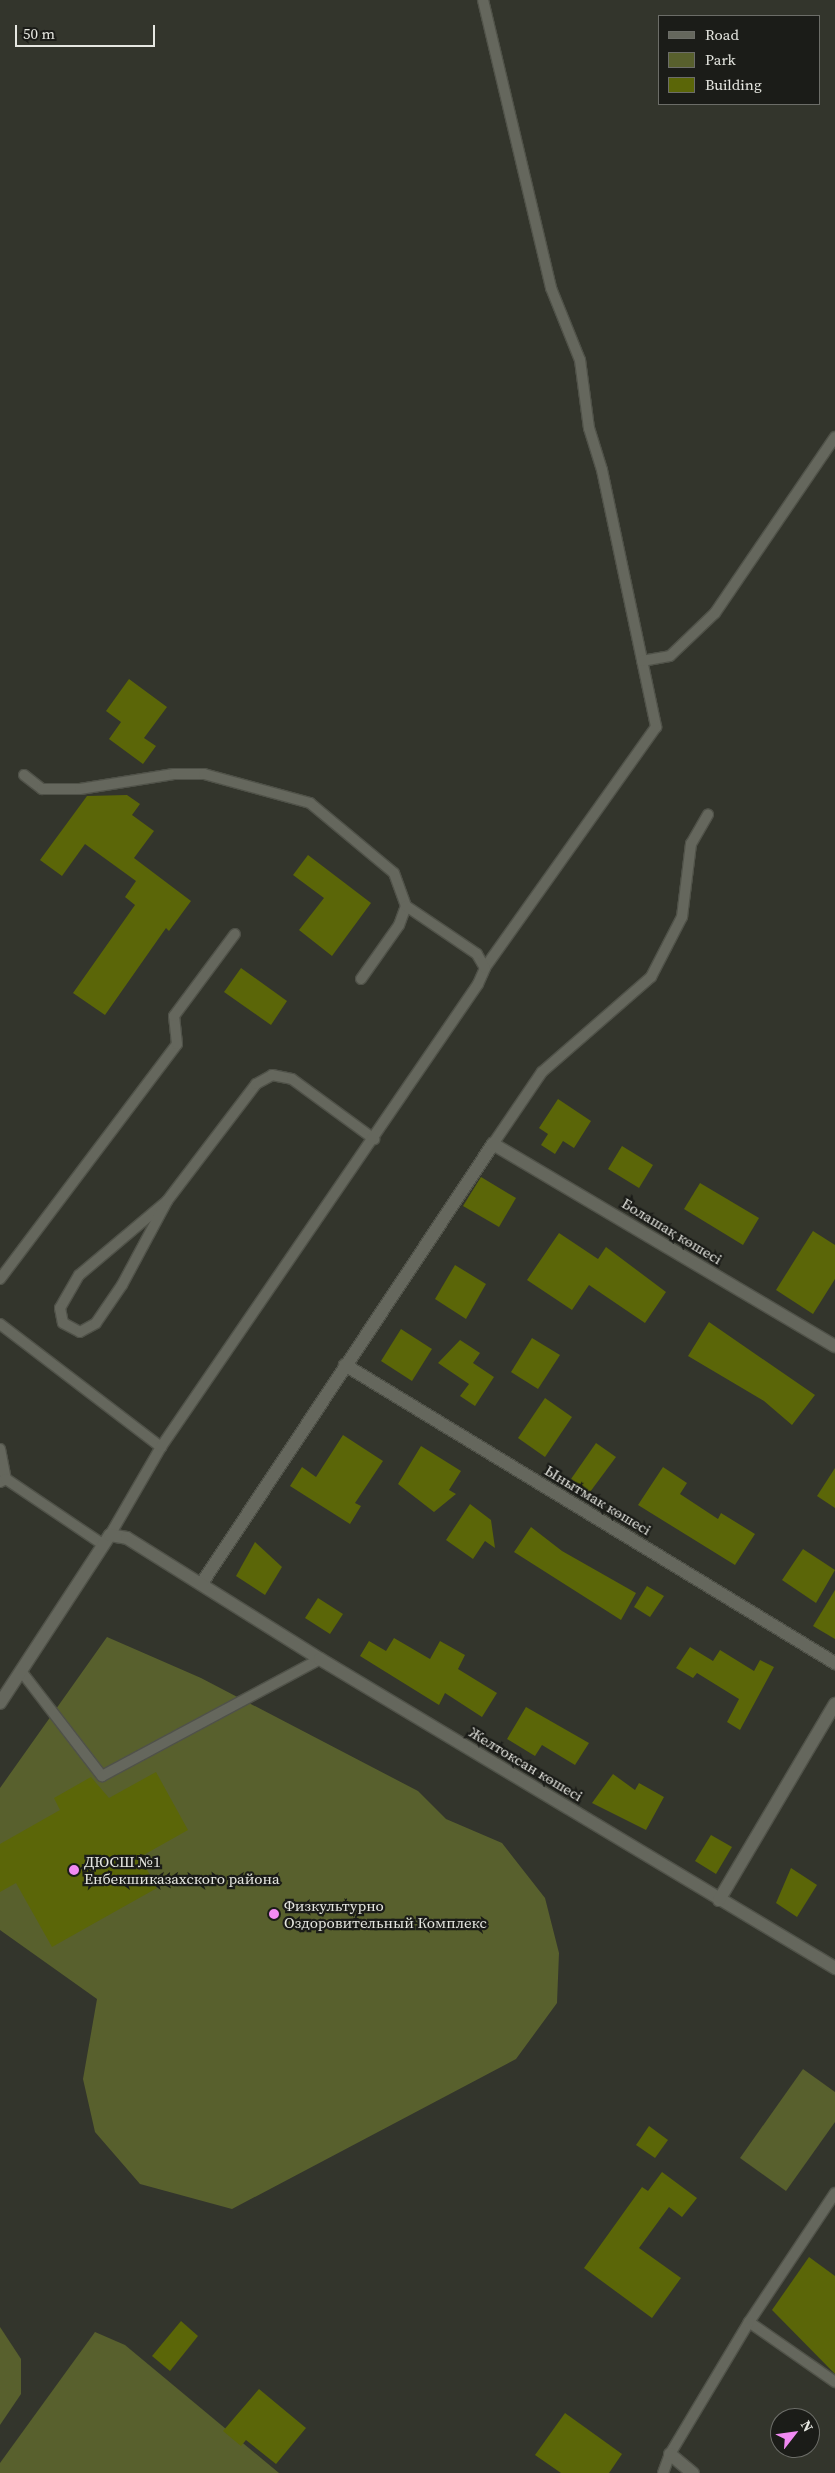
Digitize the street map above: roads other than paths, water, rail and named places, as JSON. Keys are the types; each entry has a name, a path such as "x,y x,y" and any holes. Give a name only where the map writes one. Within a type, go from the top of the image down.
{"street":[{"name":"Болашақ көшесі","path":"492,1144 835,1346"},
{"path":"202,1583 492,1144"},
{"name":"Ынытмак көшесі","path":"345,1365 835,1663"},
{"name":"Желтоксан көшесі","path":"107,1540 128,1538 320,1659 835,1968"},
{"path":"0,1703 107,1540"},
{"path":"719,1900 835,1704"},
{"path":"670,2454 693,2473"}],"lane":[{"path":"0,1449 3,1481 107,1540 161,1447 374,1140 485,968 656,727 602,470 589,428 580,360 551,288 483,0"},
{"path":"642,661 670,656 715,613 835,437"},
{"path":"24,775 42,789 80,789 174,774 204,774 310,803 394,873 406,906 477,954 485,968"},
{"path":"492,1144 542,1072 651,977 682,917 691,844 708,814"},
{"path":"360,979 399,926 406,906"},
{"path":"0,1279 177,1044 174,1016 235,934"},
{"path":"166,1201 80,1275 60,1308 63,1323 80,1332 96,1323 122,1285 166,1201 256,1084 272,1075 292,1079 374,1140"},
{"path":"0,1324 161,1447"},
{"path":"20,1671 102,1776 320,1659"},
{"path":"663,2473 670,2454 749,2322 835,2193"},
{"path":"749,2322 835,2382"}],"place":[{"name":"ДЮСШ №1 Енбекшиказахского района","path":"74,1870"},
{"name":"Физкультурно Оздоровительный Комплекс","path":"274,1914"}]}
